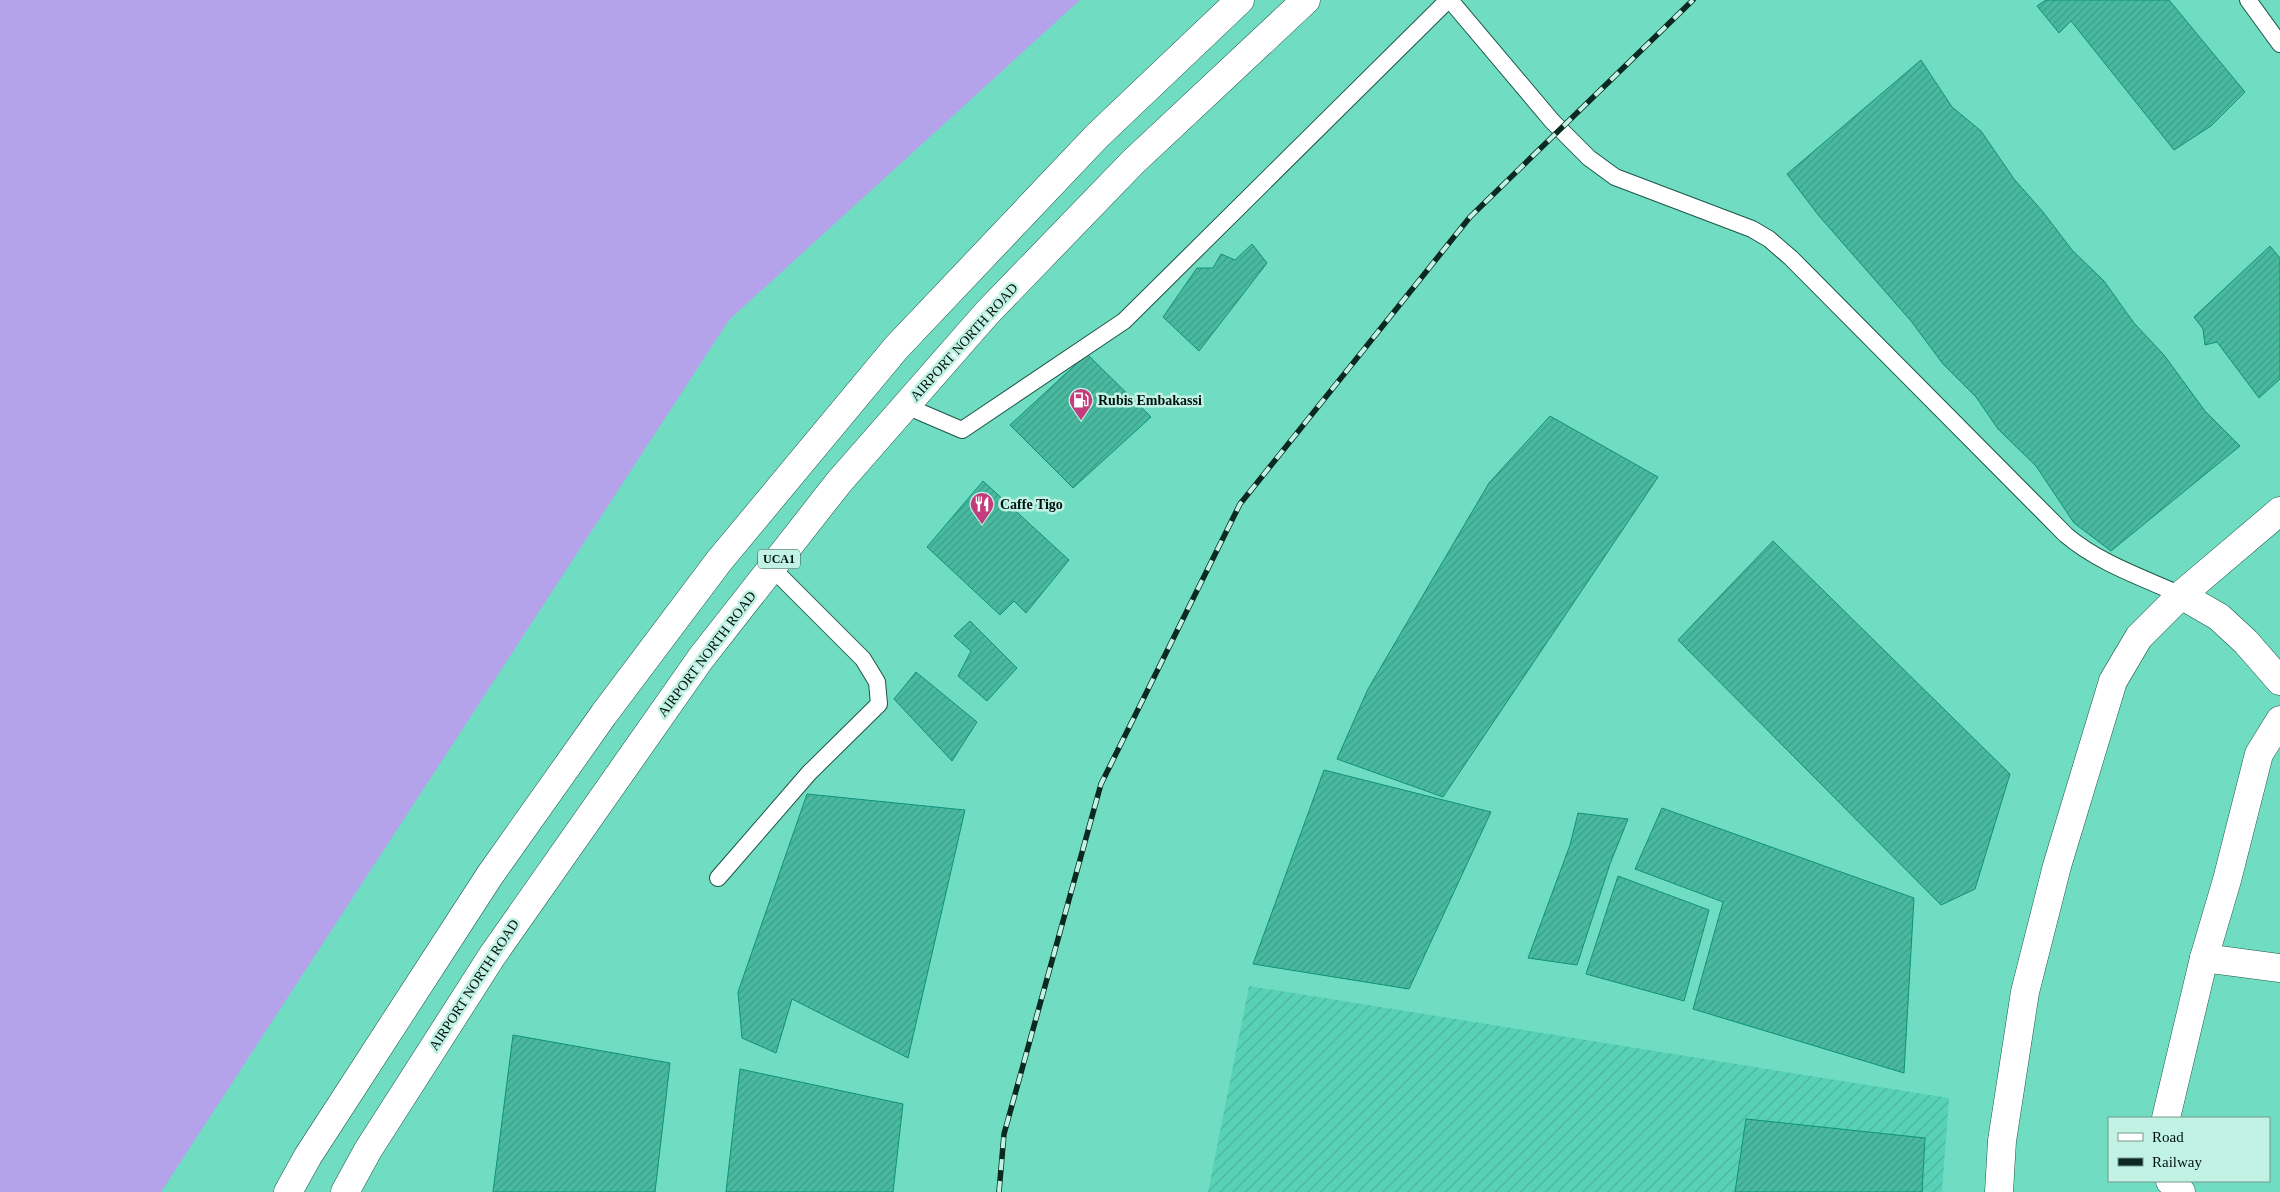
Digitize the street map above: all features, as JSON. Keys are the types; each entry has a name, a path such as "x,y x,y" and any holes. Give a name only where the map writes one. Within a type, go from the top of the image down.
{"main road":[{"path":"288,1192 313,1148 490,875 604,714 719,561 896,348 1098,136 1240,0"},
{"name":"AIRPORT NORTH ROAD","path":"345,1192 368,1150 492,956 701,658 839,482 987,313 1133,162 1306,0"},
{"path":"2000,1192 2002,1141 2025,992 2057,866 2113,682 2139,637 2181,595 2280,511"},
{"path":"2181,595 2219,617 2246,642 2280,681"},
{"path":"2166,1117 2204,958 2227,880 2259,754 2280,720"},
{"path":"2204,958 2280,968"},
{"path":"2171,1182 2181,1192"}],"lane":[{"path":"906,406 962,430 1124,321 1449,0 1552,121 1589,158 1615,176 1752,229 1769,239 1791,258 2066,535 2101,560 2181,595"},
{"path":"2248,0 2280,44"},
{"path":"718,878 809,773 879,704 877,682 863,659 772,568"}],"shaded area":[{"path":"0,0 1080,0 729,320 161,1192 0,1192"},
{"path":"1249,986 1949,1098 1942,1192 1208,1192"}],"building":[{"path":"2046,0 2169,0 2245,92 2211,126 2174,150 2071,21 2059,33 2037,6"},
{"path":"1921,60 1952,107 1981,131 2014,179 2043,212 2072,250 2104,281 2134,323 2164,355 2205,411 2240,446 2111,551 2074,523 2036,466 1998,429 1976,397 1943,364 1911,321 1819,216 1787,174"},
{"path":"1252,244 1267,263 1199,351 1163,317 1197,268 1213,268 1221,254 1235,260"},
{"path":"2270,246 2280,258 2280,379 2259,398 2217,342 2205,345 2203,329 2194,317"},
{"name":"Rubis Embakassi","path":"1087,354 1151,417 1073,488 1010,425"},
{"path":"1550,416 1658,477 1443,797 1337,759 1368,689 1489,483"},
{"path":"983,481 1069,560 1026,613 1014,601 1000,615 927,547"},
{"path":"1773,541 2010,774 1975,889 1941,905 1678,640"},
{"path":"970,621 1017,668 987,701 958,676 971,651 954,636"},
{"path":"916,672 977,722 952,761 894,699"},
{"path":"1324,770 1491,812 1409,989 1253,964"},
{"path":"807,794 965,810 908,1058 792,999 776,1053 742,1038 738,992"},
{"path":"1662,808 1914,898 1904,1073 1693,1009 1723,902 1635,869"},
{"path":"1578,813 1628,819 1610,864 1577,965 1528,958 1570,845"},
{"path":"1618,876 1709,910 1684,1001 1586,974"},
{"path":"513,1035 670,1063 655,1192 493,1192"},
{"path":"740,1069 903,1104 893,1192 726,1192"},
{"path":"1746,1119 1925,1138 1922,1192 1735,1192"}],"railway":[{"path":"999,1192 1004,1134 1101,784 1240,504 1470,217 1693,0"}],"place":[{"name":"Rubis Embakassi","path":"1081,421"},
{"name":"Caffe Tigo","path":"982,525"}]}
